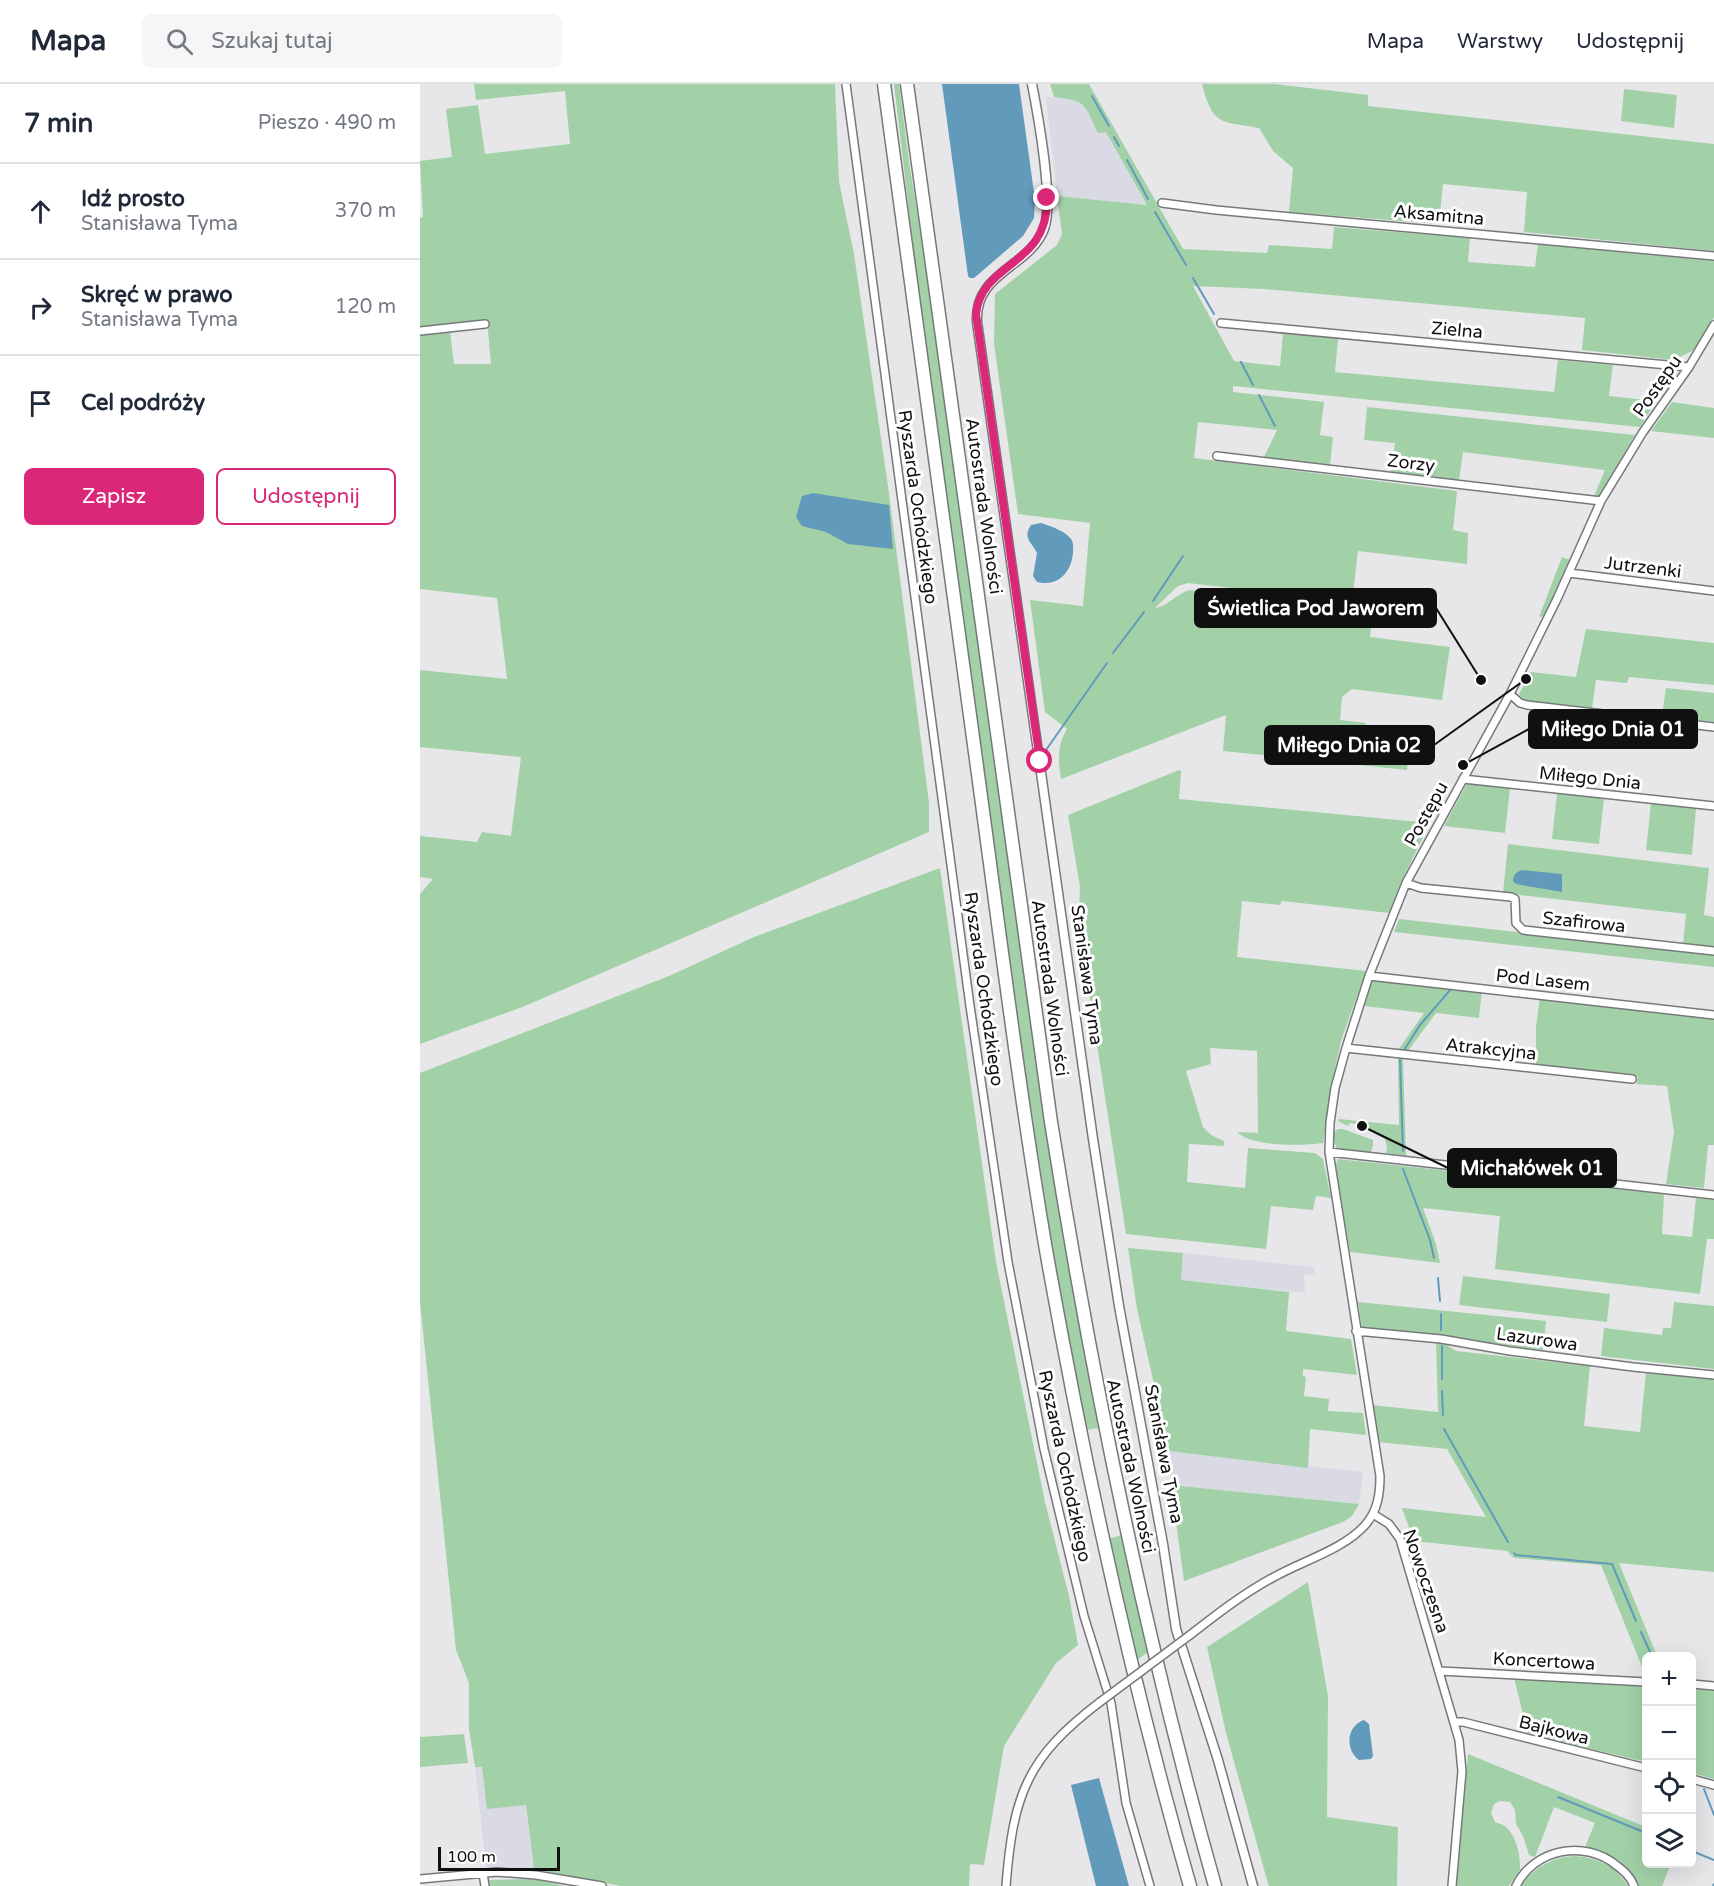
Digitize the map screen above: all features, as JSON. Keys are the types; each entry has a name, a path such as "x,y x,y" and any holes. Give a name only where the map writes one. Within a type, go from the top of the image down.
{"highway":[{"path":"884,84 1013,1033 1046,1245 1069,1377 1115,1593 1146,1724 1190,1886"},
{"name":"Autostrada Wolności","path":"907,84 1051,1122 1070,1242 1111,1459 1141,1600 1215,1886"}],"street":[{"name":"Ryszarda Ochódzkiego","path":"846,84 970,1006 1006,1253 1044,1449 1084,1616 1111,1703 1122,1781 1150,1886"},
{"name":"Stanisława Tyma","path":"1032,84 1047,198 1047,219 1041,236 1034,245 987,286 977,307 977,322 1096,1158 1121,1317 1163,1544 1176,1629 1218,1760 1253,1886"},
{"name":"Aksamitna","path":"1162,203 1216,210 1714,256"},
{"name":"Zielna","path":"1221,323 1689,367"},
{"path":"420,331 485,324"},
{"name":"Postępu","path":"1329,1152 1335,1088 1346,1048 1369,976 1406,883 1510,694 1601,501 1643,432 1689,367 1714,325"},
{"name":"Zorzy","path":"1217,456 1601,501"},
{"name":"Jutrzenki","path":"1569,573 1714,591"},
{"path":"1510,694 1520,703 1527,705 1714,727"},
{"name":"Miłego Dnia","path":"1463,779 1714,806"},
{"name":"Szafirowa","path":"1406,883 1421,888 1511,897 1517,905 1516,923 1523,930 1714,951"},
{"name":"Pod Lasem","path":"1369,976 1714,1015"},
{"name":"Atrakcyjna","path":"1346,1048 1632,1079"},
{"path":"1006,1886 1010,1838 1023,1790 1048,1748 1065,1730 1257,1586 1347,1540 1367,1524 1373,1514 1380,1493 1380,1476 1329,1152 1714,1196"},
{"name":"Lazurowa","path":"1356,1331 1441,1339 1532,1354 1714,1375"},
{"name":"Nowoczesna","path":"1373,1514 1389,1524 1400,1539 1459,1740 1462,1771 1452,1886"},
{"name":"Koncertowa","path":"1440,1671 1642,1682"},
{"path":"1696,1684 1714,1686"},
{"name":"Bajkowa","path":"1454,1722 1463,1722 1642,1767"},
{"path":"1696,1780 1714,1785"},
{"path":"1516,1886 1528,1868 1540,1860 1564,1851 1578,1849 1595,1852 1611,1861 1627,1873 1634,1886"},
{"path":"420,1879 483,1873 536,1875 602,1886"},
{"path":"483,1873 485,1886"}],"shaded area":[{"path":"1046,97 1077,99 1085,106 1098,133 1106,131 1147,205 1057,196"},
{"path":"1183,1253 1314,1267 1314,1274 1304,1275 1305,1293 1181,1280"},
{"path":"1169,1451 1363,1472 1359,1504 1171,1485"},
{"path":"520,1764 534,1869 486,1867 475,1767"}],"green space":[{"path":"474,84 835,84 839,182 854,254 888,486 929,803 929,832 525,1006 420,1044 420,894 433,879 420,877 420,836 477,842 482,832 511,836 521,757 420,747 420,670 507,679 497,598 420,589 420,334 450,330 454,364 491,364 487,320 420,328 420,218 423,217 420,161 452,157 446,109 478,105 485,154 570,144 565,91 476,100"},
{"path":"894,84 899,84 909,162 939,347 1050,1150 1099,1428 1085,1430 1060,1297 1027,1083 925,346"},
{"path":"1050,84 1089,84 1183,249 1267,253 1269,245 1332,249 1334,227 1470,238 1468,262 1535,267 1538,244 1714,261 1714,317 1696,349 1674,360 1582,350 1585,318 1264,289 1193,286 1234,361 1280,366 1283,334 1338,339 1335,372 1554,392 1558,360 1613,365 1609,396 1656,401 1640,427 1233,386 1233,392 1324,402 1320,435 1333,437 1330,465 1264,457 1277,430 1198,422 1194,458 1457,491 1453,530 1468,533 1467,564 1358,551 1352,602 1188,583 1178,586 1155,608 1190,590 1373,611 1370,637 1450,647 1442,700 1352,689 1342,697 1340,720 1366,723 1366,731 1409,735 1407,770 1223,751 1226,715 1061,779 1059,753 1061,741 1067,729 1045,712 1030,600 1083,606 1090,523 1018,514 994,344 995,294 1057,245 1062,234 1057,196 1147,205 1106,132 1098,133 1086,109 1079,102 1054,97"},
{"path":"1202,84 1274,84 1368,95 1368,106 1714,144 1714,251 1524,232 1527,192 1443,184 1439,224 1289,212 1293,168 1273,151 1259,128 1227,122 1215,115 1210,108"},
{"path":"1624,89 1677,95 1674,128 1621,121"},
{"path":"1672,402 1714,408 1714,438 1651,431"},
{"path":"1367,407 1635,435 1599,497 1594,496 1605,470 1463,452 1459,480 1391,472 1395,443 1364,440"},
{"path":"1562,557 1570,560 1545,616 1539,617"},
{"path":"1586,629 1714,643 1714,685 1629,677 1627,683 1596,680 1592,708 1523,700 1519,694 1531,672 1576,677"},
{"path":"1666,688 1714,693 1714,722 1662,716"},
{"path":"1181,771 1179,799 1430,823 1401,882 1389,913 1282,901 1280,905 1242,901 1237,957 1366,971 1341,1041 1323,1143 1291,1145 1266,1143 1244,1137 1237,1132 1258,1133 1257,1051 1210,1048 1211,1064 1186,1071 1203,1127 1211,1135 1224,1141 1224,1146 1189,1144 1187,1182 1245,1188 1248,1148 1315,1153 1323,1159 1331,1198 1316,1196 1313,1210 1271,1206 1266,1249 1126,1234 1081,940 1084,935 1079,909 1080,887 1068,815"},
{"path":"1468,782 1510,788 1505,833 1444,826"},
{"path":"1557,793 1604,798 1599,844 1552,839"},
{"path":"1651,803 1696,808 1692,855 1646,850"},
{"path":"1508,844 1709,868 1704,915 1714,917 1714,949 1683,946 1686,914 1503,893"},
{"path":"940,868 996,1262 1045,1502 1069,1596 1078,1645 1056,1663 1004,1746 984,1865 970,1864 969,1886 621,1886 534,1869 526,1805 487,1809 482,1767 475,1767 469,1729 469,1683 456,1650 420,1302 420,1073 669,976 754,937"},
{"path":"1399,919 1714,954 1714,967 1394,932"},
{"path":"1373,979 1482,990 1479,1018 1436,1013 1408,1051 1398,1050 1424,1013 1364,1006"},
{"path":"1540,997 1714,1017 1714,1145 1708,1145 1704,1188 1666,1184 1674,1132 1667,1086 1636,1084 1638,1077 1536,1066 1536,1026"},
{"path":"1398,1057 1403,1058 1406,1156 1386,1153 1385,1139 1365,1126 1350,1123 1348,1126 1338,1121 1339,1119 1399,1125"},
{"path":"1338,1129 1373,1140 1371,1152 1337,1149 1333,1139 1334,1132"},
{"path":"1338,1159 1664,1194 1662,1234 1692,1237 1696,1198 1714,1200 1714,1239 1707,1239 1700,1294 1495,1269 1500,1216 1423,1208 1440,1263 1350,1252 1335,1167"},
{"path":"1128,1248 1183,1253 1181,1280 1289,1292 1286,1331 1351,1339 1357,1375 1303,1369 1303,1376 1306,1377 1304,1396 1329,1399 1328,1411 1363,1413 1366,1435 1310,1429 1308,1468 1169,1451 1137,1309"},
{"path":"1463,1276 1610,1294 1607,1322 1459,1305"},
{"path":"1358,1302 1546,1321 1543,1350 1454,1340 1437,1334 1362,1327"},
{"path":"1674,1302 1714,1306 1714,1369 1601,1356 1604,1328 1662,1335 1663,1328 1671,1328"},
{"path":"1436,1342 1445,1344 1456,1351 1590,1366 1584,1426 1640,1432 1646,1372 1714,1379 1714,1572 1619,1563 1655,1652 1642,1652 1642,1667 1601,1565 1514,1558 1507,1551 1414,1541 1402,1508 1486,1517 1447,1449 1377,1442 1372,1405 1438,1412"},
{"path":"1171,1485 1359,1504 1352,1516 1343,1522 1184,1581"},
{"path":"1122,1535 1148,1652 1136,1661 1108,1539"},
{"path":"1308,1582 1328,1696 1327,1817 1398,1827 1397,1886 1269,1886 1267,1880 1226,1733 1207,1647"},
{"path":"1514,1678 1642,1687 1642,1761 1528,1734"},
{"path":"1696,1689 1714,1691 1714,1779 1696,1774"},
{"path":"464,1734 468,1763 420,1767 420,1737"},
{"path":"1468,1754 1642,1825 1642,1868 1669,1868 1662,1886 1638,1886 1623,1865 1602,1852 1585,1847 1595,1823 1554,1807 1535,1857 1529,1855 1523,1836 1516,1824 1515,1810 1510,1802 1500,1801 1494,1804 1491,1813 1495,1822 1503,1825 1511,1833 1520,1858 1520,1870 1509,1886 1456,1886"},
{"path":"1573,1856 1590,1858 1605,1864 1618,1873 1628,1886 1520,1886 1543,1865"},
{"path":"535,1879 564,1886 488,1886 487,1880"}],"water":[{"path":"942,84 1019,84 1035,200 1034,218 1023,236 974,278 968,276"},
{"path":"813,493 889,505 893,549 848,544 826,532 802,526 796,517 802,496"},
{"path":"1041,523 1065,534 1073,544 1072,560 1066,572 1057,580 1044,583 1037,582 1033,576 1037,553 1027,533 1031,525"},
{"path":"1522,870 1562,874 1562,892 1516,884 1513,881 1514,877"},
{"path":"1364,1720 1369,1724 1373,1756 1371,1759 1359,1760 1351,1750 1350,1738 1354,1727"},
{"path":"1099,1778 1129,1886 1096,1886 1071,1785"}],"waterway":[{"path":"1092,96 1109,126"},
{"path":"1114,137 1119,146"},
{"path":"1127,160 1148,199"},
{"path":"1155,212 1186,265"},
{"path":"1193,278 1214,314"},
{"path":"1241,362 1253,385"},
{"path":"1259,395 1275,426"},
{"path":"1153,601 1183,556"},
{"path":"1113,653 1144,612"},
{"path":"1046,750 1107,663"},
{"path":"1404,1050 1420,1025 1451,989"},
{"path":"1400,1060 1403,1151"},
{"path":"1403,1169 1430,1240 1434,1258"},
{"path":"1438,1278 1440,1301"},
{"path":"1441,1314 1441,1330"},
{"path":"1442,1346 1442,1379"},
{"path":"1442,1391 1443,1415"},
{"path":"1444,1429 1508,1542"},
{"path":"1514,1553 1612,1564 1636,1621"},
{"path":"1641,1632 1650,1652"},
{"path":"1704,1789 1714,1815"},
{"path":"1558,1797 1642,1831"},
{"path":"1696,1853 1714,1860"}],"place":[{"name":"Miłego Dnia 02","path":"1526,679"},
{"name":"Świetlica Pod Jaworem","path":"1481,680"},
{"name":"Miłego Dnia 01","path":"1463,765"},
{"name":"Michałówek 01","path":"1362,1126"}],"route":[{"path":"1040,761 976,314 979,300 987,286 1034,245 1041,236 1047,219 1047,198"}]}
